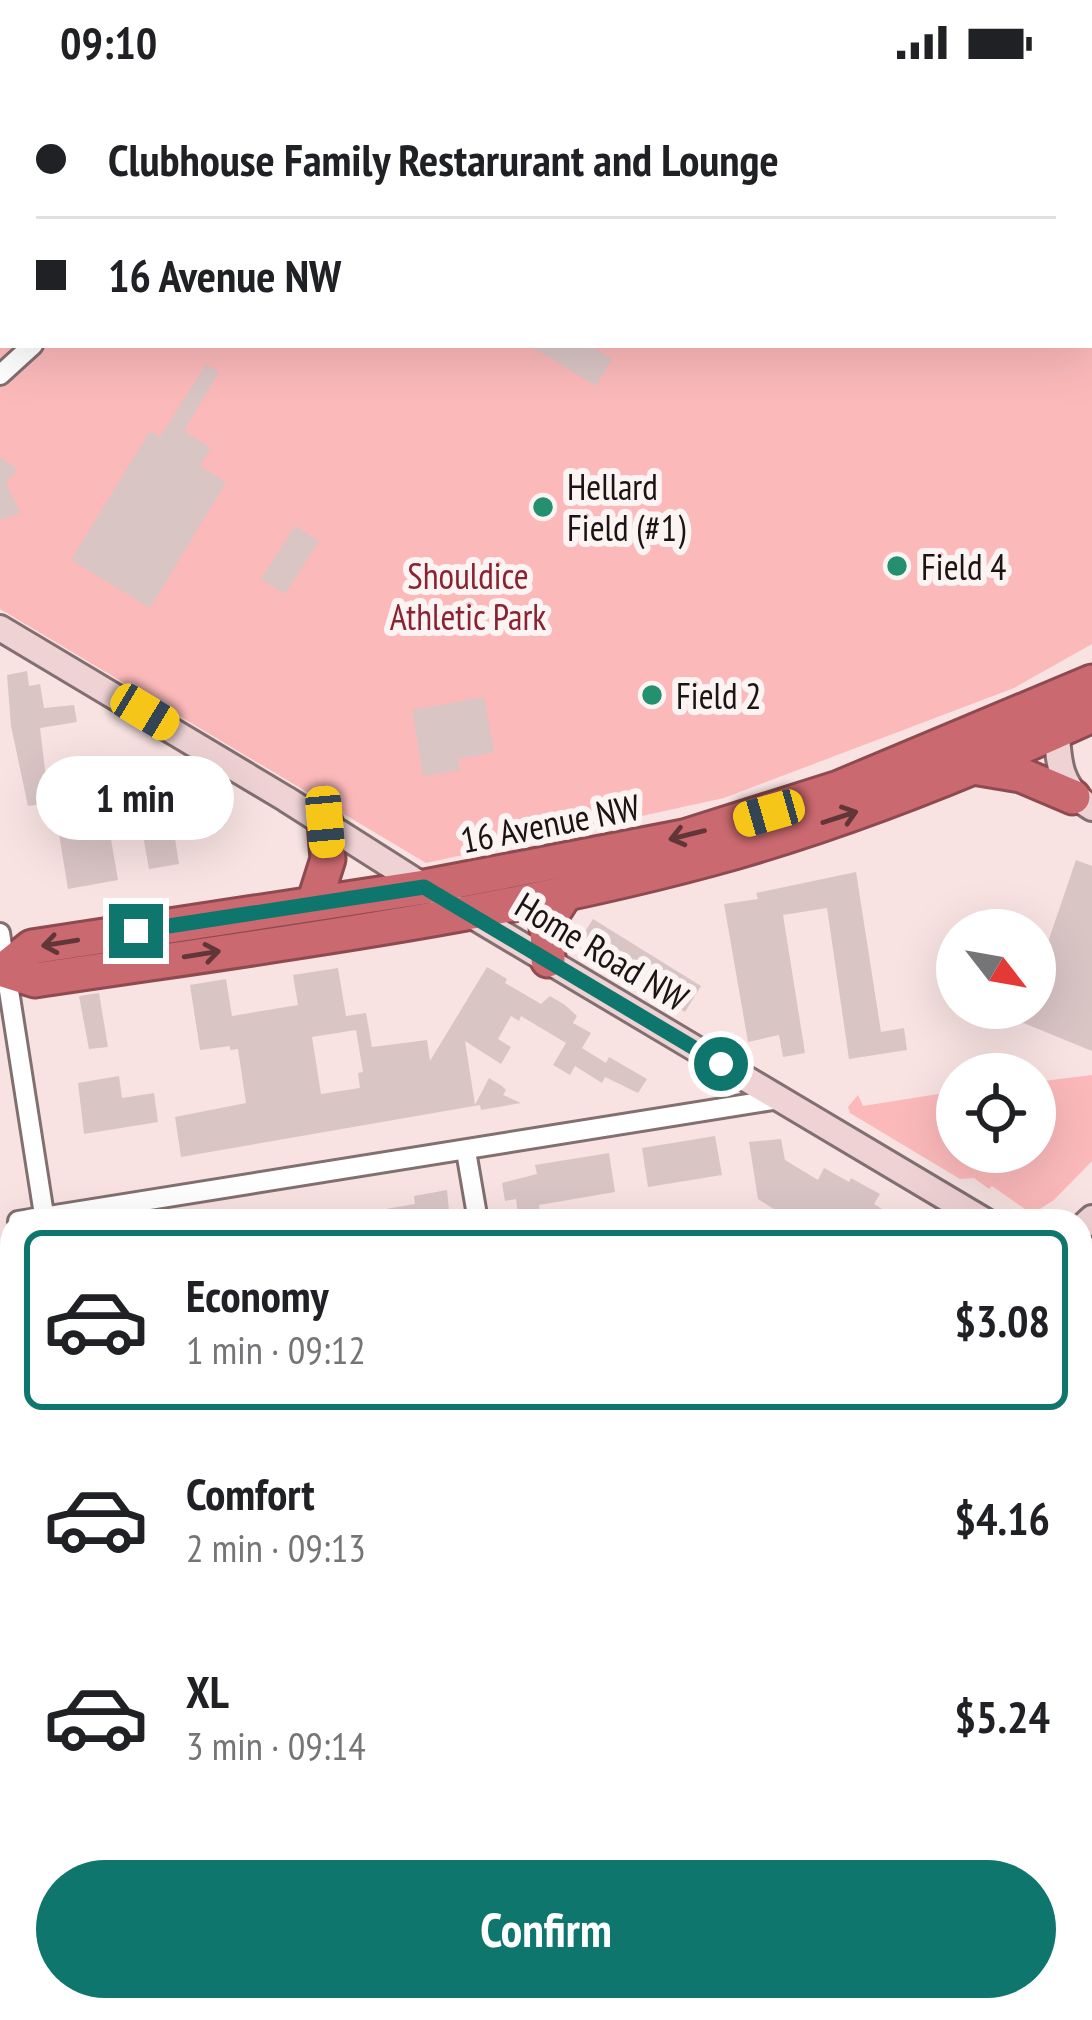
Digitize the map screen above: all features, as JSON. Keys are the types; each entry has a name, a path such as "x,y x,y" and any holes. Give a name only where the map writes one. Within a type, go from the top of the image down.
{"highway":[{"name":"16 Avenue NW","path":"3,968 35,980 466,912 565,894 738,850 972,766 1056,715 1092,682"},
{"name":"16 Avenue NW","path":"3,968 32,947 424,887 684,837 769,813 1056,715 1092,716"},
{"path":"972,766 1021,775 1082,802"},
{"path":"314,903 328,859 325,822"},
{"path":"548,960 548,922 565,894"}],"street":[{"path":"0,375 30,348"},
{"name":"Home Road NW","path":"0,628 965,1209"},
{"path":"1056,715 1064,782 1082,802"},
{"path":"0,933 43,1209"},
{"path":"107,1209 779,1099"},
{"path":"466,1151 476,1209"}],"green space":[{"name":"Shouldice Athletic Park","path":"0,348 1092,348 1092,644 1014,688 724,798 426,863 0,609"},
{"path":"1092,1075 1092,1161 1054,1200 1040,1209 1025,1209 992,1186 989,1189 974,1178 960,1179 950,1173 1056,1173 1056,1079"},
{"path":"936,1094 936,1165 850,1113 848,1107 858,1095 863,1106"}],"building":[{"path":"534,348 594,348 612,359 596,386"},
{"path":"206,364 219,372 184,431 211,448 200,466 226,482 150,608 71,560 150,431 160,437"},
{"path":"0,457 17,469 6,484 21,513 0,520"},
{"path":"295,526 319,541 285,594 261,579"},
{"path":"27,671 29,686 40,684 44,708 74,705 77,722 40,728 49,803 28,806 11,726 7,675"},
{"path":"484,697 494,752 458,759 460,770 423,776 412,710"},
{"path":"87,817 108,822 118,880 68,889 57,822"},
{"path":"172,820 179,864 149,869 142,830 146,824"},
{"path":"1076,860 1092,866 1092,1051 1038,1029 1056,1029 1056,919"},
{"path":"856,872 881,1032 904,1028 907,1050 849,1059 827,908 783,915 805,1053 783,1057 779,1035 748,1042 724,904"},
{"path":"593,919 701,986 685,1012 576,946"},
{"path":"487,967 541,1004 550,996 565,1005 577,1016 573,1023 591,1033 582,1048 647,1079 638,1093 605,1077 602,1083 575,1066 570,1075 553,1065 566,1043 521,1016 519,1021 511,1016 498,1039 511,1047 501,1064 465,1041 475,1105 489,1078 506,1090 503,1095 521,1103 481,1110 480,1105 181,1157 175,1117 246,1103 238,1049 200,1050 190,985 226,979 232,1016 298,1005 293,975 338,968 346,1016 366,1013 372,1047 427,1040 430,1061","holes":["356,1030 363,1072 358,1073 360,1088 321,1094 312,1037"]},
{"path":"99,993 108,1047 89,1049 79,996"},
{"path":"119,1076 122,1098 154,1093 158,1122 84,1134 78,1083"},
{"path":"715,1136 722,1175 648,1187 642,1148"},
{"path":"781,1139 785,1160 818,1180 824,1168 849,1182 851,1178 880,1194 874,1204 882,1209 773,1209 758,1199 749,1142"},
{"path":"609,1153 615,1192 539,1205 540,1209 517,1209 516,1199 505,1201 502,1183 537,1174 535,1165"},
{"path":"447,1190 449,1209 386,1209 415,1204 414,1196"}],"place":[{"name":"Hellard Field (#1)","path":"543,507"},
{"name":"Field 4","path":"897,566"},
{"name":"Field 2","path":"652,695"}],"route":[{"path":"136,931 424,887 721,1064"}]}
